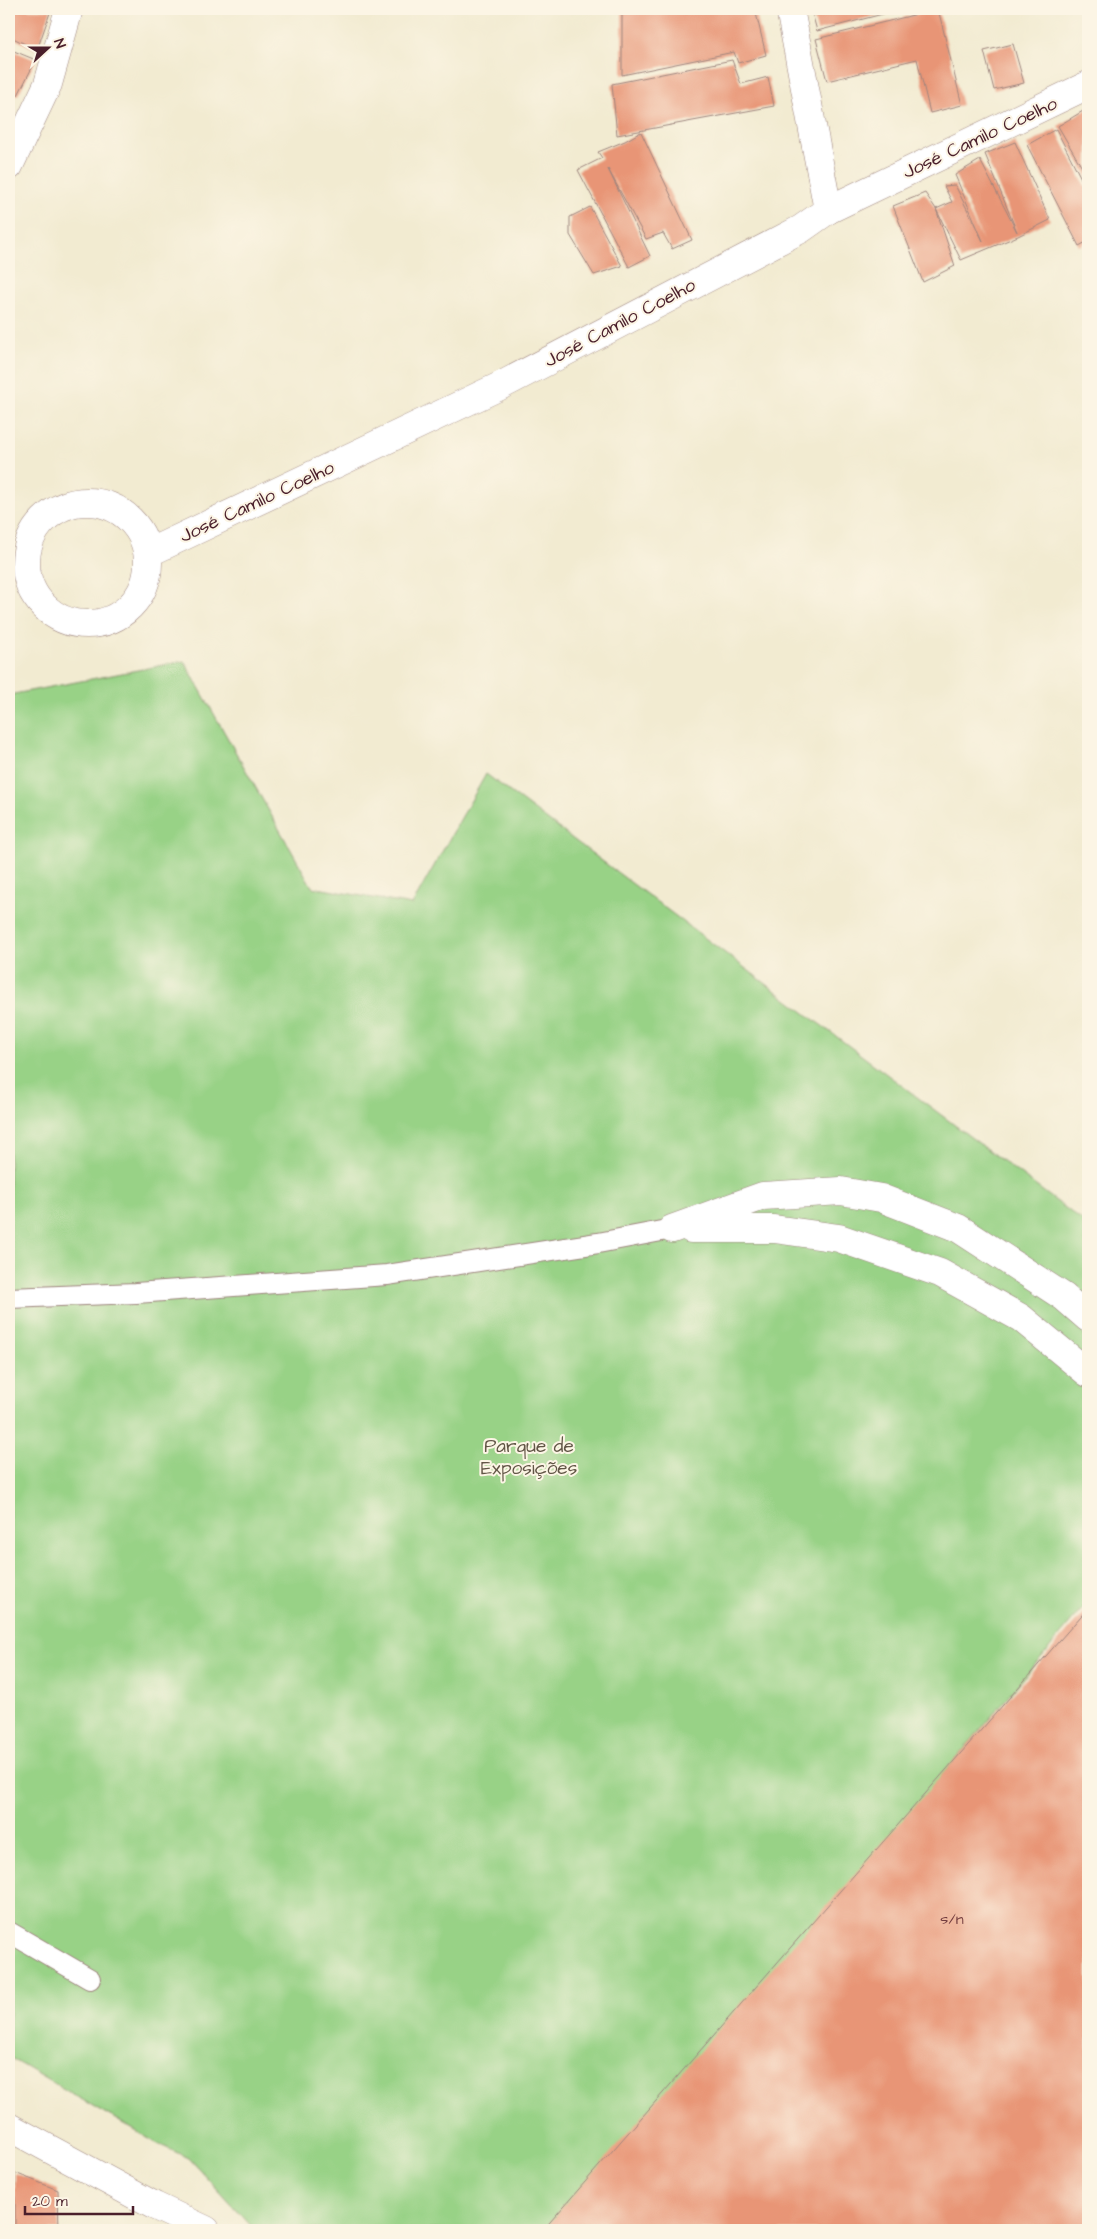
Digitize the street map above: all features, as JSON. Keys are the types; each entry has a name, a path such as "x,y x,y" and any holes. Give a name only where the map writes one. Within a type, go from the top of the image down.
{"street":[{"path":"9,166 48,84 69,9"},
{"path":"790,9 828,210"},
{"name":"José Camilo Coelho","path":"148,553 498,387 800,229 828,210 1088,85"},
{"path":"93,502 112,507 129,518 141,534 148,553 146,580 141,593 129,609 112,620 92,625 72,623 53,615 38,601 29,583 26,563 19,541 54,511 72,504 93,502"},
{"path":"672,1229 763,1196 841,1191 881,1198 958,1228 1064,1297 1088,1318"},
{"path":"672,1229 774,1229 839,1238 948,1278 1021,1318 1088,1373"},
{"path":"9,2127 154,2218 206,2230"}],"lane":[{"path":"9,1298 136,1293 387,1274 598,1243 672,1229"},
{"path":"9,1932 90,1979"}],"green space":[{"name":"Parque de Exposições","path":"184,661 312,887 412,905 486,774 1088,1225 1088,1602 748,2005 545,2230 255,2230 189,2158 158,2144 9,2057 9,695"}],"building":[{"path":"9,9 51,10 37,50 9,36"},
{"path":"622,9 755,9 766,55 738,63 734,52 622,75"},
{"path":"811,9 902,9 817,31"},
{"path":"938,9 962,105 930,113 917,59 827,81 816,39"},
{"path":"1013,44 1024,83 994,90 984,51"},
{"path":"9,49 36,60 18,95 9,91"},
{"path":"732,60 741,84 768,77 774,106 617,135 612,84"},
{"path":"1088,108 1088,178 1058,126"},
{"path":"1056,129 1088,192 1088,241 1079,246 1027,145"},
{"path":"641,132 692,240 672,249 663,233 646,239 608,169 650,256 629,267 578,170 602,158 598,152"},
{"path":"1015,142 1050,220 961,260 936,209 952,202 944,186 955,185 983,241 955,175 980,160 1017,232 985,154"},
{"path":"925,193 936,209 955,266 923,282 893,206"},
{"path":"590,207 622,266 594,275 570,235 570,217"},
{"path":"1088,1608 1088,2230 543,2230"},
{"path":"15,2173 58,2190 59,2230 15,2230"}]}
